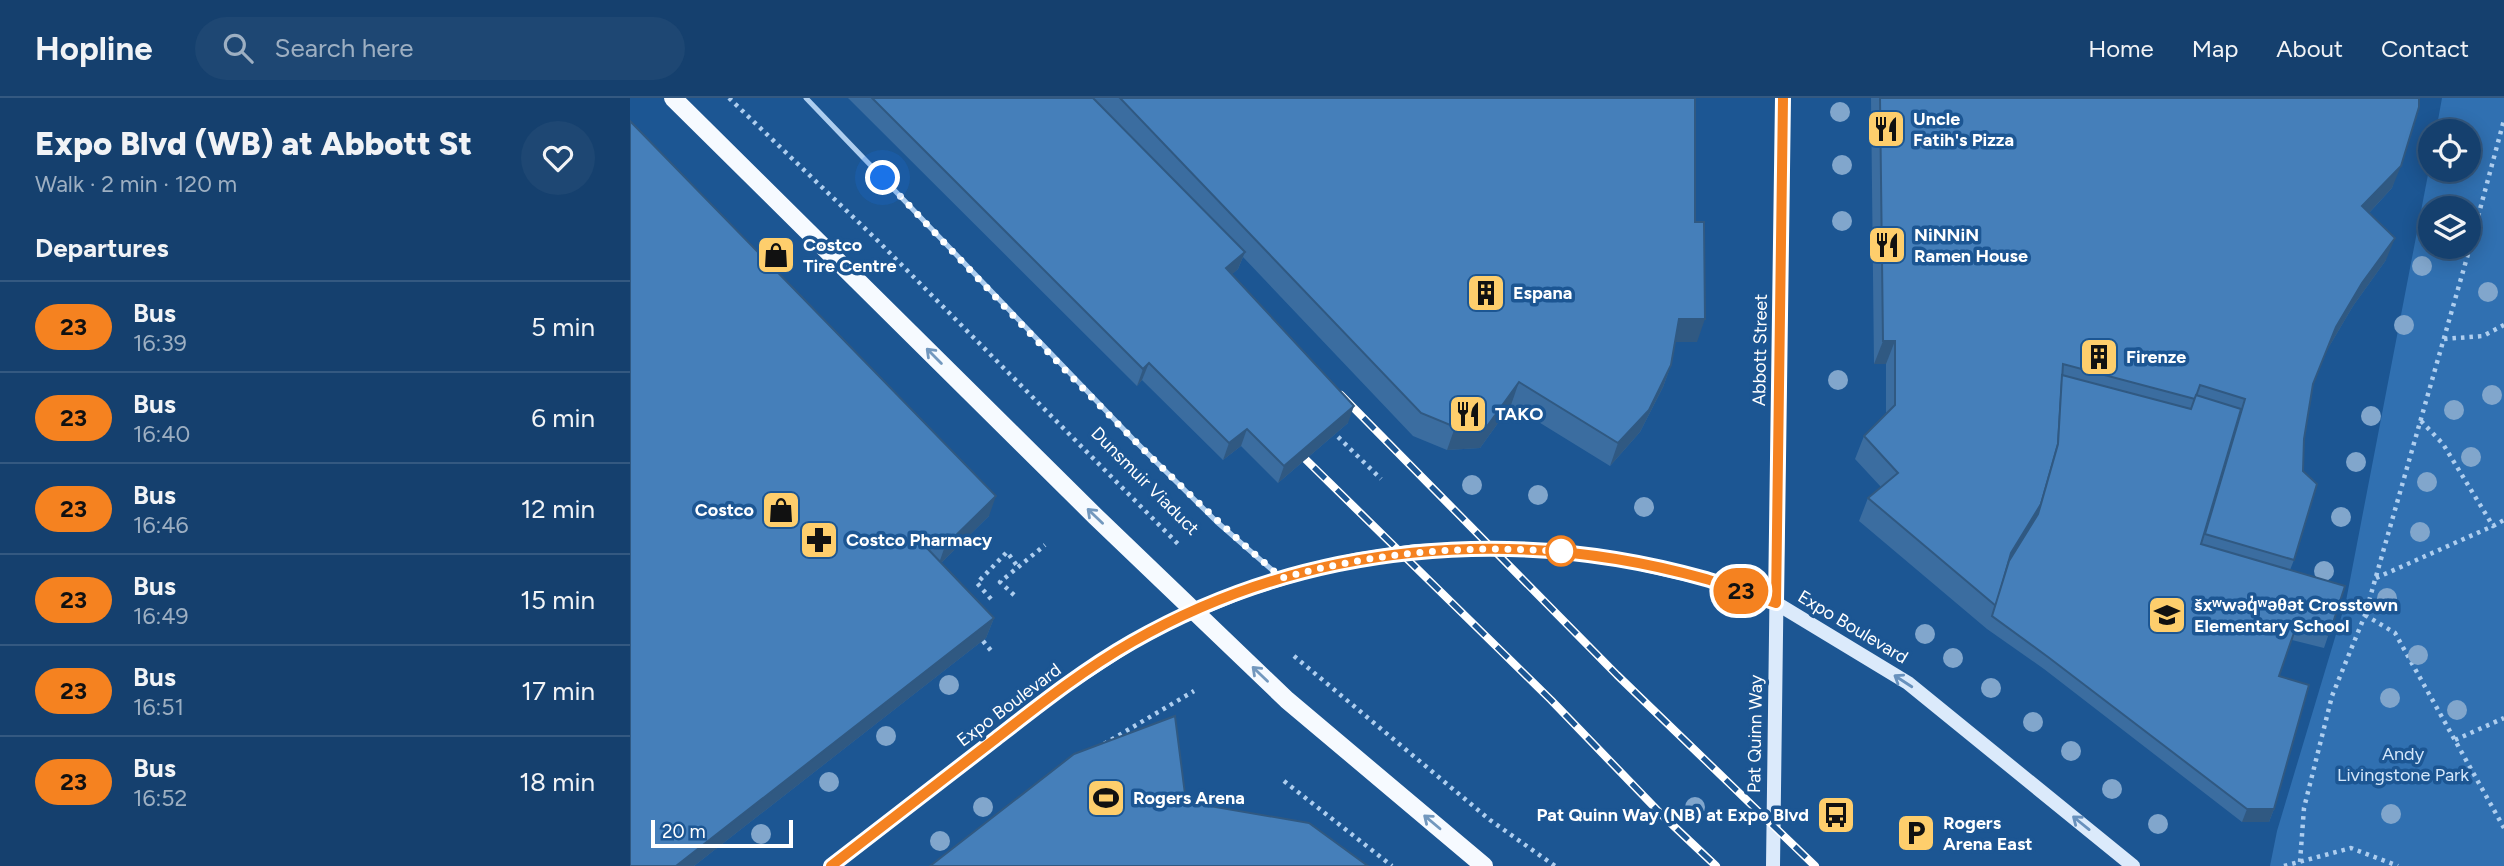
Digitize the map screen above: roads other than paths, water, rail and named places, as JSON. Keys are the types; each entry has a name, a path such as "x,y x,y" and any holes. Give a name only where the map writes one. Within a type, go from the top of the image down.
{"main road":[{"path":"673,98 1095,516 1287,700 1484,866"},
{"name":"Abbott Street","path":"1776,603 1783,98"},
{"name":"Expo Boulevard","path":"831,866 1060,689 1133,641 1212,602 1282,578 1355,560 1416,551 1529,549 1628,561 1706,579 1776,603 1908,683 2133,866"},
{"name":"Pat Quinn Way","path":"1773,866 1776,603"}],"lane":[{"path":"806,98 1133,439 1217,522 1282,578"}],"railway":[{"path":"1341,395 1617,675 1815,866"},
{"path":"1291,445 1716,866"}],"place":[{"name":"Uncle Fatih's Pizza","path":"1886,129"},
{"name":"NiNNiN Ramen House","path":"1887,245"},
{"name":"Costco Tire Centre","path":"776,255"},
{"name":"Espana","path":"1486,293"},
{"name":"Firenze","path":"2099,357"},
{"name":"TAKO","path":"1468,414"},
{"name":"Costco","path":"781,510"},
{"name":"Costco Pharmacy","path":"819,540"},
{"name":"šxʷwəq̓ʷəθət Crosstown Elementary School","path":"2167,615"},
{"name":"Rogers Arena","path":"1106,798"},
{"name":"Pat Quinn Way (NB) at Expo Blvd","path":"1836,815"},
{"name":"Rogers Arena East","path":"1916,833"}],"park label":[{"name":"Andy Livingstone Park","path":"2403,764"}]}
